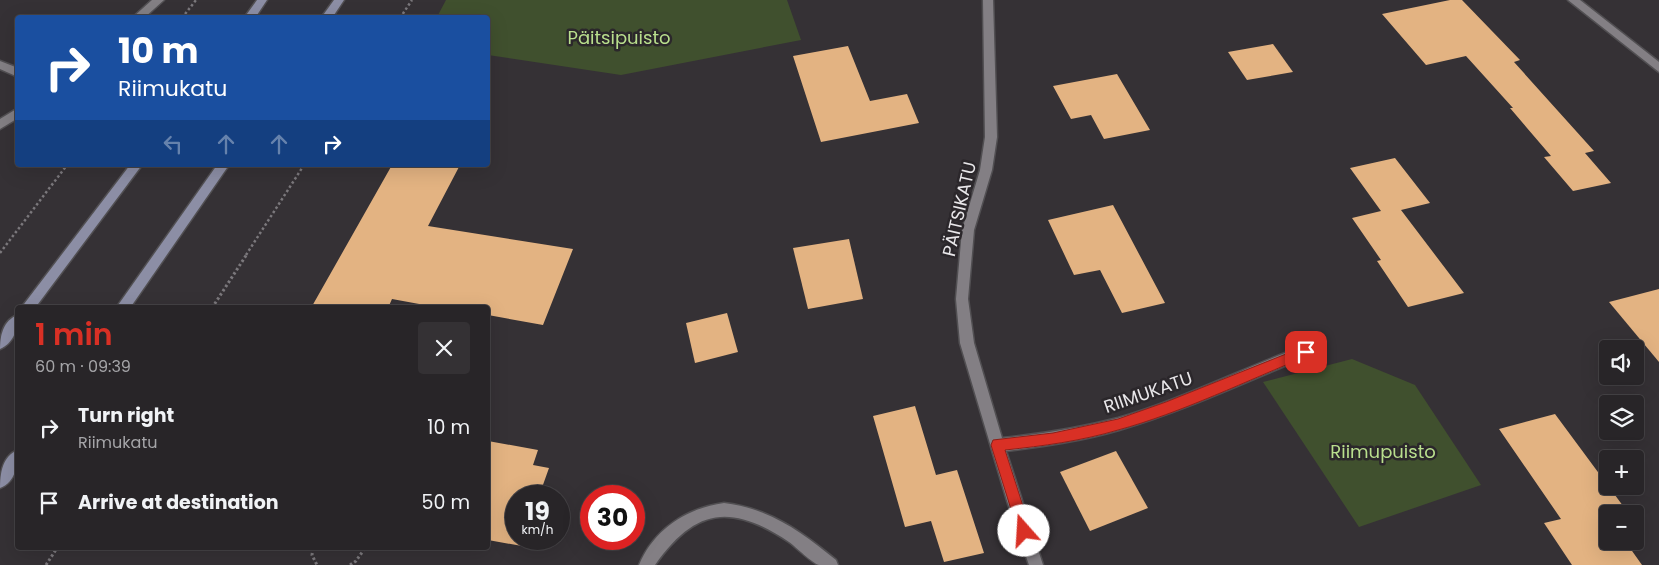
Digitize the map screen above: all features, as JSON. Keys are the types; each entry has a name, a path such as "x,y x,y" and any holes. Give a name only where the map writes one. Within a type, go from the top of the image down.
{"main road":[{"path":"251,15 262,0"},
{"path":"328,15 339,0"},
{"path":"29,305 134,167"},
{"path":"124,305 222,167"},
{"path":"0,343 15,324"},
{"path":"0,481 15,460"}],"street":[{"path":"141,15 159,0"},
{"name":"PÄITSIKATU","path":"988,0 991,137 986,170 968,230 962,300 967,343 1018,514 1036,565"},
{"path":"1573,0 1659,68"},
{"path":"0,65 15,72"},
{"path":"0,125 15,114"},
{"name":"RIIMUKATU","path":"997,445 1053,438 1118,424 1168,407 1306,352"},
{"path":"646,565 664,540 683,523 706,512 732,509 779,526 831,565"}],"path":[{"path":"184,15 196,0"},
{"path":"402,15 412,0"},
{"path":"0,252 65,167"},
{"path":"214,305 303,167"},
{"path":"46,565 56,550"},
{"path":"313,550 312,555 317,565"},
{"path":"350,565 364,550"}],"green space":[{"name":"Päitsipuisto","path":"446,0 787,0 801,40 621,75 490,55 490,15 438,15"},
{"name":"Riimupuisto","path":"1352,359 1415,385 1481,485 1359,527 1263,382"}],"building":[{"path":"1450,0 1462,0 1520,60 1514,62 1594,151 1585,153 1611,183 1573,191 1544,157 1551,156 1510,108 1513,108 1466,56 1426,65 1382,14"},
{"path":"1273,44 1293,72 1247,80 1228,52"},
{"path":"848,46 870,101 907,94 919,123 821,142 793,56"},
{"path":"1117,74 1150,130 1104,139 1091,115 1071,119 1053,86"},
{"path":"1395,158 1430,203 1401,210 1464,293 1408,307 1377,261 1381,260 1352,218 1381,211 1350,168"},
{"path":"391,167 459,167 428,226 573,249 543,325 490,315 490,305 425,305 392,299 389,305 313,305"},
{"path":"1113,205 1165,303 1122,313 1100,270 1074,275 1048,220"},
{"path":"849,239 863,299 808,309 793,248"},
{"path":"1659,289 1659,362 1644,344 1644,340 1641,340 1609,302"},
{"path":"727,313 738,352 695,363 686,323"},
{"path":"915,406 936,475 957,470 984,553 944,562 931,521 905,527 873,416"},
{"path":"1555,414 1599,473 1599,495 1615,495 1622,505 1599,505 1599,550 1631,550 1642,565 1572,565 1544,523 1561,519 1499,429"},
{"path":"490,441 538,450 533,465 549,468 543,485 505,485 505,543 490,540"},
{"path":"1116,451 1148,508 1090,531 1060,472"}],"route":[{"path":"1024,531 997,445 1053,438 1118,424 1168,407 1306,352"}]}
